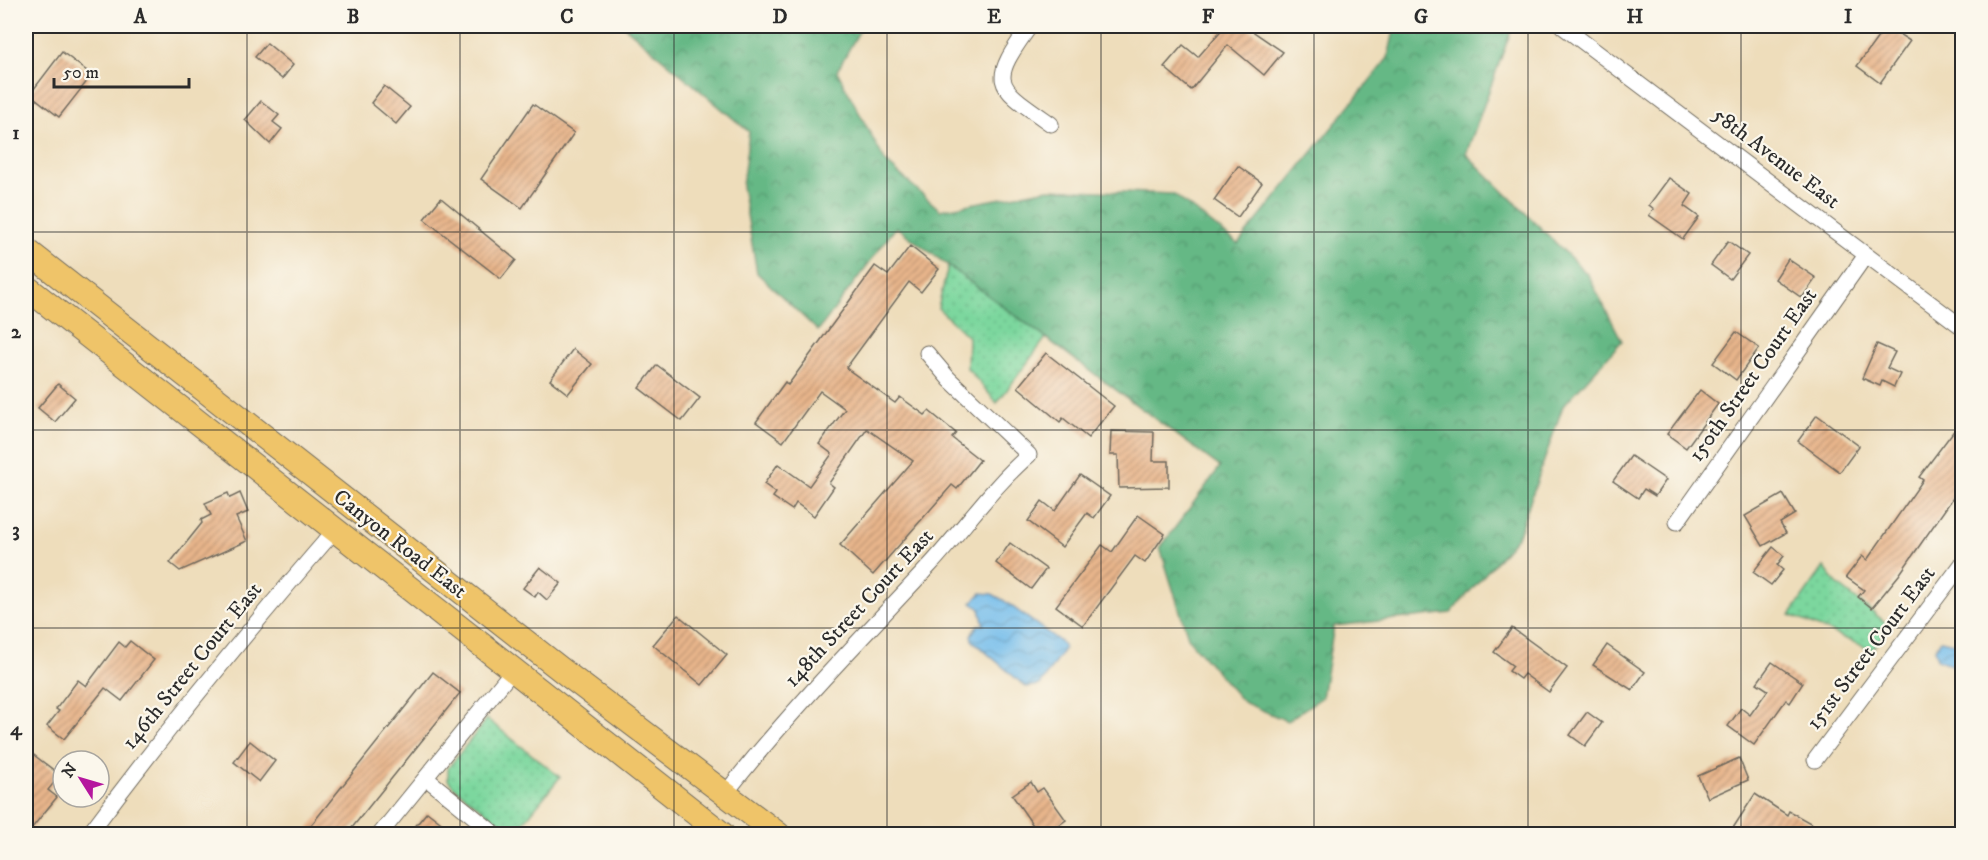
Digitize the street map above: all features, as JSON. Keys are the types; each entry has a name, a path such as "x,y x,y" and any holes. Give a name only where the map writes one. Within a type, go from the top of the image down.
{"main road":[{"name":"Canyon Road East","path":"26,250 568,675 778,834"},
{"name":"Canyon Road East","path":"26,287 722,834"}],"street":[{"path":"1030,26 1005,60 1003,71 1005,84 1011,96 1051,124"},
{"name":"58th Avenue East","path":"1562,26 1962,327"},
{"name":"150th Street Court East","path":"1677,522 1866,255"},
{"name":"148th Street Court East","path":"725,794 763,745 964,529 1009,472 1029,455 949,379 927,353"},
{"name":"146th Street Court East","path":"89,834 145,759 251,627 335,530"},
{"name":"151st Street Court East","path":"1815,760 1962,564"},
{"path":"380,834 513,670"},
{"path":"426,778 495,834"}],"green space":[{"path":"624,26 862,26 837,71 885,161 940,210 1048,189 1173,194 1238,244 1388,58 1395,26 1508,26 1512,28 1466,154 1588,275 1622,341 1563,406 1518,536 1451,613 1334,626 1322,697 1287,721 1243,702 1189,640 1160,548 1220,467 896,227 818,331 757,273 742,186 749,132"},
{"path":"948,266 1046,338 997,403 967,368 968,337 938,308"},
{"path":"1824,567 1837,584 1890,626 1872,650 1790,615"},
{"path":"487,719 560,777 514,834 448,780 448,768"}],"water":[{"path":"981,593 992,594 1003,600 1063,644 1064,649 1040,685 1026,687 972,640 971,635 978,625 984,625 980,609 972,603"},
{"path":"1941,640 1962,645 1962,669 1937,659 1935,649"}],"building":[{"path":"1225,26 1245,26 1283,52 1264,75 1228,45 1191,90 1164,67 1183,45 1198,57"},
{"path":"1886,26 1910,41 1880,83 1857,66"},
{"path":"267,43 293,65 282,79 255,57"},
{"path":"62,52 92,75 59,117 30,94"},
{"path":"384,86 410,107 396,124 371,103"},
{"path":"261,101 279,115 273,122 282,129 270,144 245,120"},
{"path":"533,104 574,133 522,208 481,179"},
{"path":"1238,166 1262,183 1238,217 1214,200"},
{"path":"1669,178 1692,194 1684,206 1699,217 1683,239 1649,215 1654,209 1649,205"},
{"path":"441,198 516,260 501,279 424,219"},
{"path":"1728,241 1748,255 1730,279 1711,265"},
{"path":"910,246 939,269 921,292 909,282 846,368 895,403 900,397 925,415 929,411 956,433 952,438 980,460 957,489 952,485 873,575 840,545 913,461 867,429 829,483 834,487 814,516 796,503 792,510 773,497 776,493 764,484 778,464 809,486 832,454 819,444 845,409 820,391 783,442 756,422 785,382 788,385 875,266 888,275"},
{"path":"1788,259 1816,278 1802,298 1775,279"},
{"path":"1736,332 1759,348 1736,380 1713,363"},
{"path":"1877,344 1895,352 1887,368 1900,374 1894,387 1882,381 1880,386 1862,378"},
{"path":"573,349 592,364 568,394 550,380"},
{"path":"1046,353 1114,406 1088,438 1063,418 1060,422 1018,387"},
{"path":"657,365 700,398 682,421 639,388"},
{"path":"58,384 75,398 55,422 38,408"},
{"path":"1700,390 1718,404 1686,448 1667,434"},
{"path":"1817,415 1859,446 1840,472 1798,441"},
{"path":"1962,420 1962,485 1899,575 1872,608 1858,597 1864,590 1846,577 1862,556 1867,560 1923,480 1919,477"},
{"path":"1111,431 1154,432 1153,461 1169,461 1169,487 1119,488 1118,455 1110,455"},
{"path":"1631,456 1666,480 1655,496 1644,489 1638,498 1613,481"},
{"path":"1080,475 1110,496 1094,518 1087,513 1062,547 1028,521 1042,501 1055,511"},
{"path":"228,493 230,498 240,493 248,512 236,517 247,541 180,571 170,563 202,523 201,520 211,515 205,503"},
{"path":"1783,494 1795,514 1780,523 1786,533 1763,546 1745,516"},
{"path":"1138,515 1165,534 1145,563 1135,556 1083,626 1056,606 1102,545 1112,552"},
{"path":"1010,543 1046,569 1031,589 996,563"},
{"path":"1773,547 1784,556 1777,565 1783,570 1771,585 1753,572"},
{"path":"540,567 561,583 547,600 538,592 535,597 523,588"},
{"path":"678,615 727,655 702,685 653,645"},
{"path":"1512,628 1567,668 1549,692 1524,674 1520,679 1509,671 1513,666 1494,652"},
{"path":"130,641 154,660 122,701 105,688 64,739 47,726 59,711 56,709 78,680 86,686 119,642 125,647"},
{"path":"1607,645 1645,672 1632,690 1593,665"},
{"path":"1772,662 1803,683 1790,703 1786,700 1754,745 1728,726 1741,708 1750,715 1768,690 1757,683"},
{"path":"433,672 460,693 347,834 304,834"},
{"path":"1587,712 1602,723 1585,746 1570,735"},
{"path":"250,741 275,761 259,782 234,762"},
{"path":"26,749 51,768 51,786 48,790 51,792 51,804 27,834"},
{"path":"1739,758 1748,780 1708,798 1698,776"},
{"path":"1031,782 1037,792 1043,788 1066,820 1046,834 1039,834 1012,795"},
{"path":"1755,794 1787,815 1789,811 1830,834 1743,834 1733,828"},
{"path":"427,812 440,822 455,834 409,834"}]}
